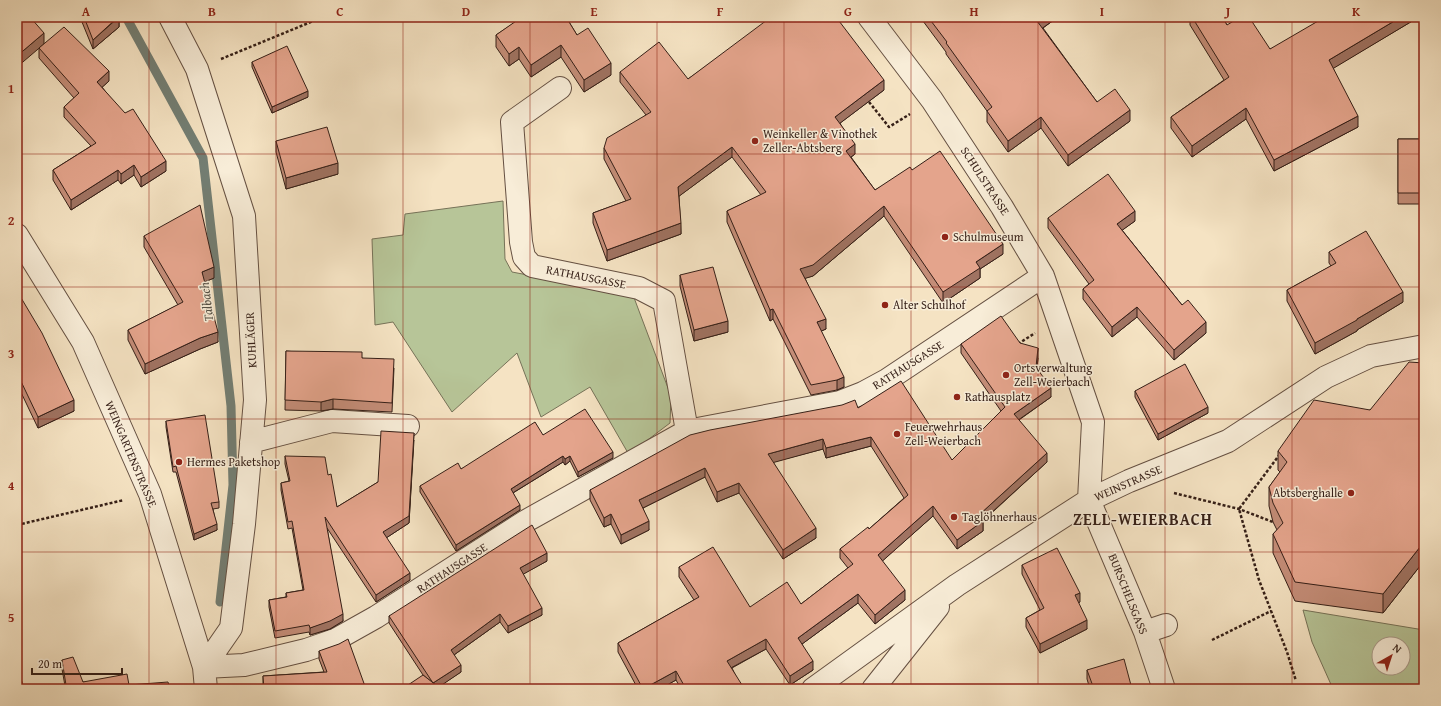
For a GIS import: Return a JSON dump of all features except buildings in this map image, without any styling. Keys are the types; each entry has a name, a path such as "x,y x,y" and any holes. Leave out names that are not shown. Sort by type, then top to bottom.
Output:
{"street":[{"name":"KUHLÄGER","path":"170,17 197,69 244,216 255,400 244,524 231,628 204,667"},
{"name":"SCHULSTRASSE","path":"869,17 932,100 1002,207 1043,276 1093,422 1089,500"},
{"name":"RATHAUSGASSE","path":"560,88 512,122 520,242 524,257 532,266 639,288 664,301 687,431"},
{"name":"WEINGARTENSTRASSE","path":"17,235 83,342 150,494 204,667 206,689"},
{"name":"RATHAUSGASSE","path":"204,667 244,665 306,650 335,640 376,617 526,521 687,431 840,402 863,392 887,380 1043,276"},
{"name":"WEINSTRASSE","path":"813,689 956,585 1089,500 1129,481 1228,441 1326,377 1371,356 1424,346"},
{"path":"251,442 332,421 408,426"},
{"name":"BURSCHELSGASS","path":"1089,500 1145,632 1164,689"},
{"path":"873,689 956,585"},
{"path":"1145,632 1166,625"}],"path":[{"path":"197,69 323,17"},
{"path":"869,102 889,127 932,100"},
{"path":"1016,346 1034,333"},
{"path":"1239,509 1283,449"},
{"path":"1173,493 1239,509 1273,522"},
{"path":"17,525 150,494"},
{"path":"1239,509 1259,580 1287,652 1296,680"},
{"path":"1212,640 1271,611"}],"green space":[{"path":"503,201 505,259 512,272 633,295 671,396 670,423 628,453 590,387 541,417 517,353 452,412 393,322 375,325 372,239 403,235 405,214"},
{"path":"1303,610 1424,630 1424,689 1333,689 1312,642"}],"waterway":[{"name":"Talbach","path":"126,17 203,158 231,406 233,485 220,602"}],"place":[{"name":"Weinkeller & Vinothek Zeller-Abtsberg","path":"755,141"},
{"name":"Schulmuseum","path":"945,237"},
{"name":"Alter Schulhof","path":"885,305"},
{"name":"Ortsverwaltung Zell-Weierbach","path":"1006,375"},
{"name":"Rathausplatz","path":"957,397"},
{"name":"Feuerwehrhaus Zell-Weierbach","path":"897,434"},
{"name":"Hermes Paketshop","path":"179,462"},
{"name":"Abtsberghalle","path":"1351,493"},
{"name":"Taglöhnerhaus","path":"954,517"}],"district":[{"name":"ZELL-WEIERBACH","path":"1143,519"}]}
